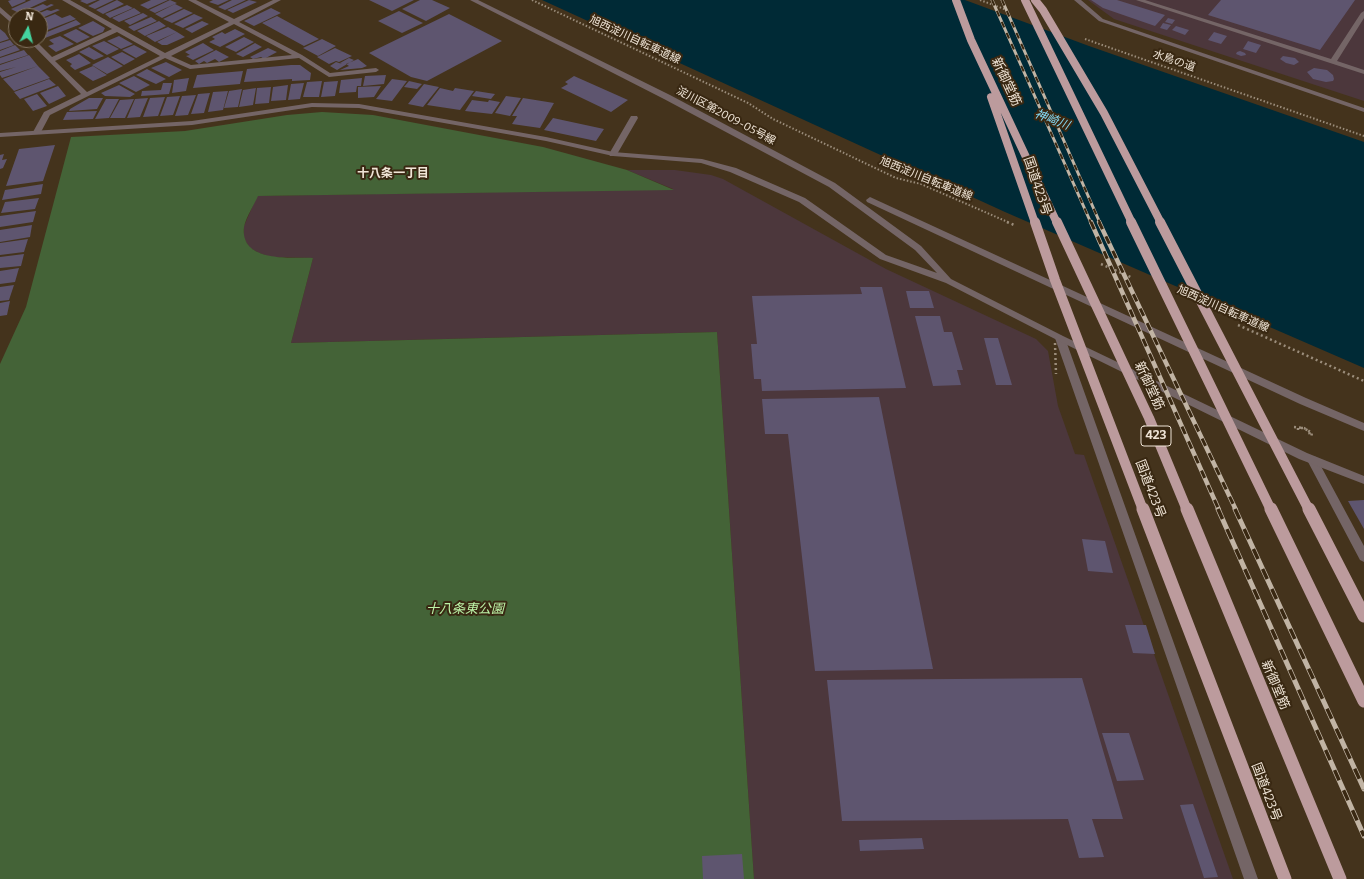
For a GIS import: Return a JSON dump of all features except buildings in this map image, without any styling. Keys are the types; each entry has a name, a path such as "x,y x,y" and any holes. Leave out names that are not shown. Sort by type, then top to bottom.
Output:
{"highway":[{"name":"新御堂筋","path":"956,0 971,40 1149,418 1340,879"},
{"path":"1025,0 1364,701"},
{"path":"1035,0 1043,10 1104,113 1364,616"},
{"name":"国道423号","path":"971,40 1054,280 1285,879"}],"street":[{"path":"65,0 164,55 190,67 300,56"},
{"path":"191,0 300,56 329,75 376,70"},
{"path":"37,132 47,114 278,0"},
{"name":"淀川区第2009-05号線","path":"473,0 667,97 832,185 918,248 949,281"},
{"path":"1077,0 1101,20 1364,110"},
{"path":"1139,0 1364,72"},
{"path":"0,9 8,17"},
{"path":"1333,62 1364,13"},
{"path":"51,60 117,29"},
{"path":"39,48 85,94"},
{"path":"0,135 192,123 312,105 359,106 546,139 613,154 702,161 733,170 802,200 883,257 949,281 1060,338 1312,460 1364,480"},
{"path":"613,154 634,118"},
{"path":"870,200 1303,401 1364,427"},
{"path":"1060,338 1251,879"},
{"path":"1312,460 1364,557"}],"path":[{"name":"旭西淀川自転車道線","path":"532,0 748,103 773,119 896,178 921,184 1016,226"},
{"path":"980,0 1009,11"},
{"name":"水鳥の道","path":"1082,37 1364,136"},
{"path":"1095,261 1139,281"},
{"name":"旭西淀川自転車道線","path":"1233,322 1364,381"}],"shaded area":[{"path":"1088,0 1364,0 1364,101 1114,19"},
{"path":"627,170 675,170 711,175 723,179 886,269 1036,339 1048,351 1058,406 1075,454 1084,455 1233,879 754,879 717,332 291,343 313,258 271,257 250,248 244,239 244,226 257,196 673,189"}],"green space":[{"name":"十八条東公園","path":"322,112 373,115 543,147 627,170 674,190 258,196 245,223 245,239 250,247 269,256 313,258 291,343 717,332 754,879 0,879 0,364 26,307 71,137 185,131 287,115"}],"water":[{"name":"神崎川","path":"542,0 965,0 1089,46 1364,142 1364,368 1005,212"}],"railway":[{"path":"992,0 1091,223"},
{"path":"1002,0 1100,223"},
{"path":"1091,222 1219,510"},
{"path":"1099,222 1236,510"},
{"path":"1218,509 1364,836"},
{"path":"1235,509 1364,789"}],"district":[{"name":"十八条一丁目","path":"393,174"}]}
